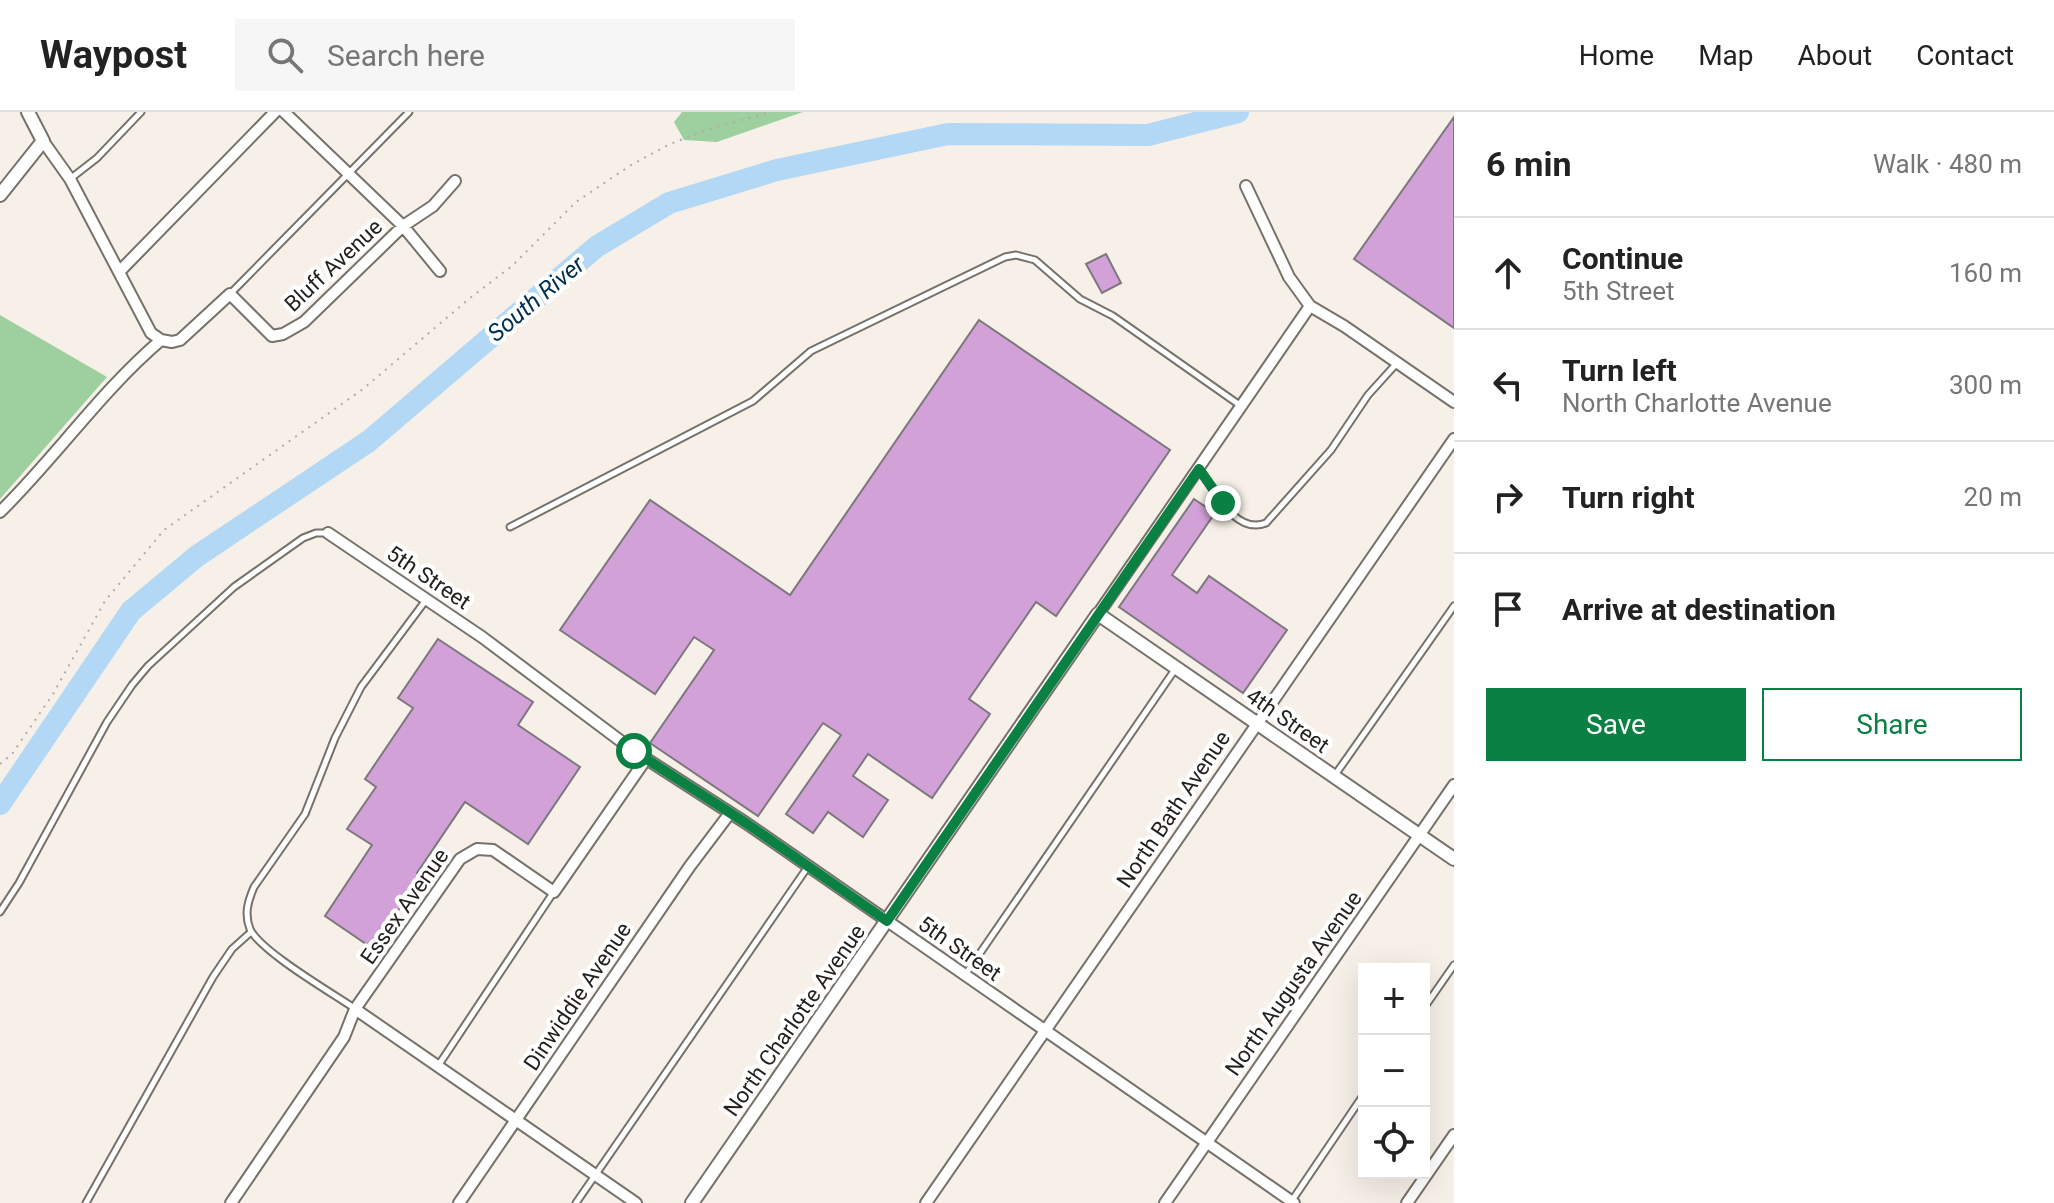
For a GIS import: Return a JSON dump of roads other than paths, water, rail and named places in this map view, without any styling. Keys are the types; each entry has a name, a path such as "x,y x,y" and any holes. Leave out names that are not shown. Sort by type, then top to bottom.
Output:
{"street":[{"path":"28,112 43,141 70,179 151,333 161,340 180,340 230,294"},
{"path":"119,272 275,112"},
{"path":"284,112 403,226 440,271"},
{"path":"0,195 43,141"},
{"name":"Bluff Avenue","path":"230,294 272,336 283,334 304,322 403,226 433,206 455,181"},
{"path":"1246,186 1289,277 1310,306 1454,402"},
{"name":"North Charlotte Avenue","path":"692,1203 1310,306"},
{"path":"0,512 49,462 115,383 161,340"},
{"name":"North Bath Avenue","path":"926,1203 1454,439"},
{"name":"5th Street","path":"328,533 482,637 646,759 730,813 1292,1202"},
{"name":"4th Street","path":"1098,614 1454,859"},
{"path":"554,892 646,759"},
{"name":"North Augusta Avenue","path":"1165,1203 1454,785"},
{"name":"Dinwiddie Avenue","path":"459,1203 690,866 730,813"},
{"name":"Essex Avenue","path":"231,1203 344,1037 355,1009 460,859 468,852 483,848 493,850 554,892"},
{"path":"355,1009 636,1203"},
{"path":"1407,1203 1454,1135"}],"lane":[{"path":"70,179 97,158 141,112"},
{"path":"230,294 409,112"},
{"path":"510,527 753,401 811,351 1005,257 1016,255 1035,260 1071,292 1113,316 1241,407"},
{"path":"1199,469 1241,523 1257,526 1266,523 1331,450 1374,386 1398,362"},
{"path":"0,912 107,722 140,675 251,575 303,538 328,533"},
{"path":"355,1009 263,946 251,932 247,914 254,887 305,814 335,738 361,687 426,600"},
{"path":"1334,776 1454,606"},
{"path":"965,975 1177,667"},
{"path":"576,1203 808,868"},
{"path":"438,1066 554,892"},
{"path":"86,1203 213,977 232,949 251,932"},
{"path":"1430,999 1454,965"},
{"path":"1292,1202 1358,1103"}],"waterway":[{"name":"South River","path":"0,804 131,611 197,556 369,441 596,247 669,203 777,170 948,134 1148,135 1238,112"}]}
